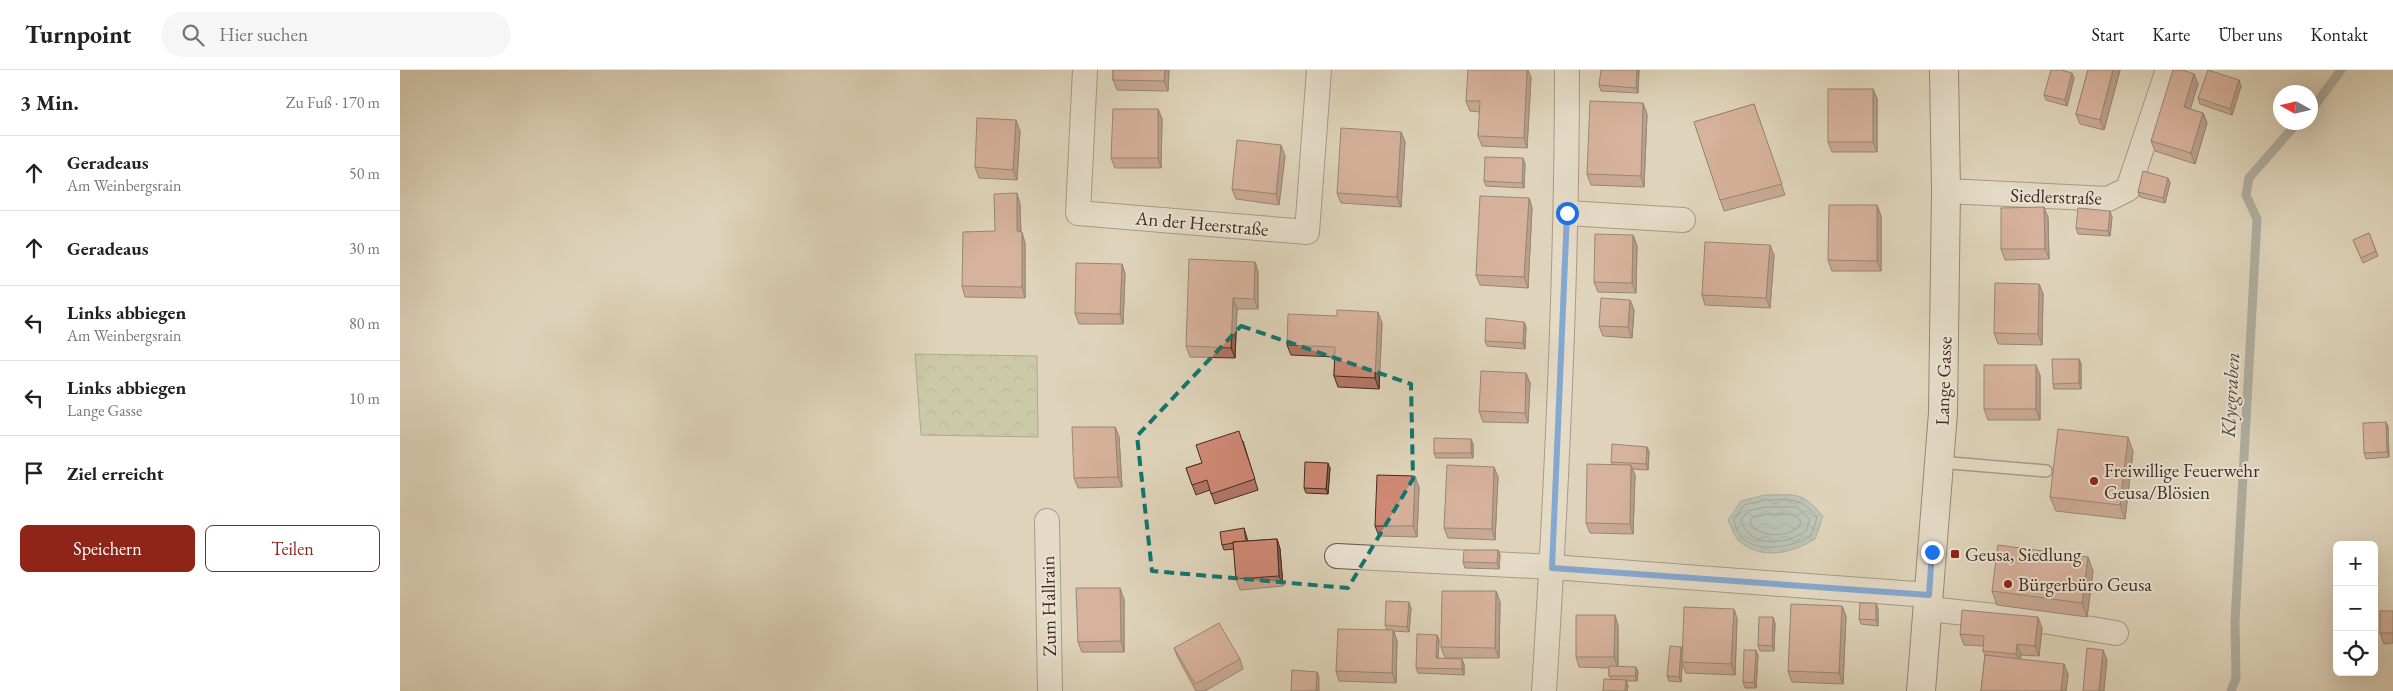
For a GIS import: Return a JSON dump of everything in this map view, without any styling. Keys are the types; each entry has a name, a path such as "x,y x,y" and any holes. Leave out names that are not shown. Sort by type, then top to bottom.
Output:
{"street":[{"name":"An der Heerstraße","path":"1085,70 1078,212 1307,232 1318,70"},
{"path":"1544,691 1558,446 1567,213 1566,70"},
{"name":"Lange Gasse","path":"1921,691 1943,413 1946,191 1944,70"},
{"name":"Siedlerstraße","path":"1946,191 2108,199 2128,189 2168,70"},
{"path":"1567,213 1683,220"},
{"name":"Zum Hallrain","path":"1047,522 1050,691"},
{"path":"1337,556 1552,568 1928,602 2116,632"}],"lane":[{"path":"1939,462 2046,471"}],"highlighted area":[{"path":"1241,326 1411,384 1413,479 1348,588 1152,571 1137,436"}],"green space":[{"path":"915,354 1037,356 1038,437 921,435"}],"water":[{"path":"1765,495 1798,496 1816,508 1823,516 1815,539 1797,548 1777,553 1757,551 1739,541 1728,520 1741,501"}],"building":[{"path":"1113,70 1165,70 1164,81 1113,80"},
{"path":"1468,70 1527,70 1524,138 1478,136 1480,101 1466,101"},
{"path":"1601,70 1637,70 1636,88 1599,85"},
{"path":"2051,70 2072,73 2065,100 2044,95"},
{"path":"2088,70 2113,70 2100,120 2076,114"},
{"path":"2173,70 2183,70 2194,74 2184,107 2203,113 2191,153 2151,141"},
{"path":"2208,70 2239,80 2230,109 2198,98"},
{"path":"1828,89 1873,89 1873,142 1828,142"},
{"path":"1590,101 1643,103 1641,176 1587,174"},
{"path":"1754,104 1782,184 1720,200 1694,122"},
{"path":"1113,109 1158,109 1158,158 1111,158"},
{"path":"977,118 1016,120 1013,170 975,167"},
{"path":"1341,128 1401,132 1397,197 1337,193"},
{"path":"1237,140 1281,145 1276,194 1232,189"},
{"path":"1485,157 1523,158 1522,183 1484,181"},
{"path":"2143,171 2168,178 2163,198 2138,192"},
{"path":"1017,193 1017,231 1022,232 1022,287 962,286 963,232 995,231 994,194"},
{"path":"1480,196 1529,198 1524,277 1476,275"},
{"path":"1829,205 1877,205 1877,261 1828,260"},
{"path":"2044,207 2045,249 2001,249 2001,208"},
{"path":"2078,208 2110,211 2108,231 2076,228"},
{"path":"2369,233 2376,251 2361,258 2353,240"},
{"path":"1595,234 1633,235 1632,283 1594,282"},
{"path":"1705,242 1770,245 1766,298 1702,295"},
{"path":"1189,259 1255,262 1254,299 1233,298 1231,348 1186,346"},
{"path":"1076,263 1122,264 1120,314 1075,313"},
{"path":"1995,283 2039,284 2038,334 1994,333"},
{"path":"1601,298 1630,300 1628,327 1599,326"},
{"path":"1337,310 1378,312 1375,378 1334,376 1335,347 1287,345 1288,314 1337,316"},
{"path":"1486,318 1524,322 1523,343 1485,341"},
{"path":"2052,359 2079,359 2079,383 2053,384"},
{"path":"1984,365 2036,365 2036,409 1984,409"},
{"path":"1481,371 1526,373 1525,413 1479,411"},
{"path":"2386,422 2387,452 2364,453 2363,423"},
{"path":"1072,427 1115,427 1118,477 1074,478"},
{"name":"Freiwillige Feuerwehr Geusa/Blösien","path":"2058,429 2128,437 2120,505 2050,497"},
{"path":"1239,431 1255,479 1211,494 1207,480 1192,485 1186,468 1202,463 1196,445"},
{"path":"1434,438 1471,439 1471,453 1434,453"},
{"path":"1612,444 1647,447 1646,464 1611,462"},
{"path":"1305,462 1328,463 1326,489 1304,488"},
{"path":"1587,464 1631,465 1630,524 1586,523"},
{"path":"1447,465 1494,467 1492,529 1444,528"},
{"path":"1377,475 1415,476 1413,526 1375,526"},
{"path":"1244,528 1246,541 1222,545 1220,532"},
{"path":"1277,539 1279,576 1236,579 1233,542"},
{"path":"1998,545 2088,557 2082,603 1992,591"},
{"path":"1464,550 1498,550 1497,563 1463,562"},
{"path":"1076,588 1120,588 1121,641 1078,642"},
{"path":"1442,591 1496,591 1495,648 1441,647"},
{"path":"1386,601 1409,602 1407,627 1385,625"},
{"path":"1860,603 1876,603 1876,620 1859,619"},
{"path":"1791,604 1842,606 1839,673 1788,671"},
{"path":"1684,607 1734,609 1731,664 1682,662"},
{"path":"1962,610 2038,617 2035,646 2017,644 2016,654 1983,651 1984,636 1960,634"},
{"path":"2380,611 2393,611 2393,633 2380,633"},
{"path":"1576,615 1615,615 1614,657 1576,657"},
{"path":"1759,617 1773,617 1772,646 1758,645"},
{"path":"1219,623 1240,659 1195,684 1174,648"},
{"path":"1338,629 1393,630 1392,673 1336,671"},
{"path":"1417,634 1437,635 1436,658 1462,659 1462,669 1416,668"},
{"path":"1670,646 1681,647 1679,677 1667,676"},
{"path":"2087,648 2103,650 2099,691 2083,691"},
{"path":"1744,650 1756,650 1754,683 1743,682"},
{"path":"1985,655 2064,664 2061,691 1981,691"},
{"path":"1609,666 1636,667 1635,676 1609,676"},
{"path":"1292,670 1317,672 1316,691 1291,691"},
{"path":"1604,679 1626,680 1625,691 1603,691"}],"waterway":[{"name":"Klyegraben","path":"2318,101 2341,70"},
{"name":"Klyegraben","path":"2231,691 2236,678 2235,622 2257,219 2246,195 2249,178 2291,130"}],"place":[{"name":"Freiwillige Feuerwehr Geusa/Blösien","path":"2094,481"},
{"name":"Geusa, Siedlung","path":"1955,554"},
{"name":"Bürgerbüro Geusa","path":"2008,584"}],"route":[{"path":"1567,213 1552,568 1929,595 1932,552"}]}
